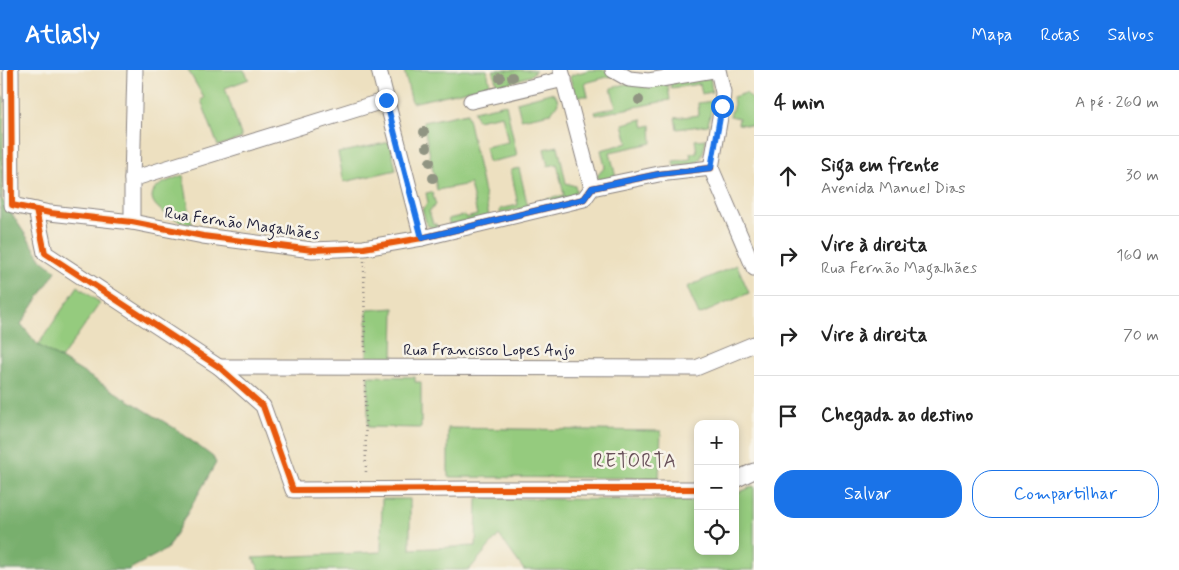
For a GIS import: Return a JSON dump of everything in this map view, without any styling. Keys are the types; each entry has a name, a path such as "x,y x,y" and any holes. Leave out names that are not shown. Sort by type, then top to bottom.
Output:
{"street":[{"name":"Rua Fernão Magalhães","path":"11,70 12,205 50,213 132,222 204,236 312,250 364,248 422,238 584,199 592,188 659,174 711,168"},
{"path":"132,222 135,70"},
{"path":"379,70 422,238"},
{"path":"613,70 629,78 649,81 713,70"},
{"path":"718,70 723,92 711,168 754,268"},
{"path":"472,101 562,75 592,188"},
{"path":"132,179 386,100"},
{"path":"36,210 45,253 220,367 263,406 293,490 694,489"},
{"name":"Rua Francisco Lopes Anjo","path":"220,367 696,368 754,344"},
{"path":"739,478 754,471"}],"path":[{"path":"364,248 366,490"}],"green space":[{"path":"188,70 244,70 249,79 225,88 242,138 218,146 201,100 204,98"},
{"path":"404,70 487,70 490,85 412,103"},
{"path":"493,70 536,70 530,76 497,86"},
{"path":"589,70 607,70 615,75 585,83 588,96 575,96 570,77"},
{"path":"710,75 712,92 702,94 700,84 671,88 670,81"},
{"path":"667,81 670,100 596,115 595,112 616,107 611,88 629,83"},
{"path":"550,93 556,96 558,103 551,113 521,119 517,102"},
{"path":"746,93 754,101 754,126 738,124 739,118 730,116 734,104 733,97"},
{"path":"0,97 4,97 2,198 0,196"},
{"path":"713,101 708,125 677,129 675,118 699,115 698,103"},
{"path":"506,104 517,156 488,162 485,147 508,142 502,115 477,120 474,111"},
{"path":"467,113 489,216 450,225 448,219 465,215 466,218 477,215 470,184 437,190 423,122"},
{"path":"642,119 644,127 651,125 652,143 610,152 616,178 600,180 597,176 605,167 601,150 628,143 623,124"},
{"path":"706,139 703,154 698,162 674,166 673,161 691,159 690,153 697,152 695,140"},
{"path":"390,142 396,170 344,182 338,153"},
{"path":"558,146 566,183 575,186 576,191 573,195 565,198 543,203 543,200 564,195 557,164 548,166 544,149"},
{"path":"519,168 528,207 500,213 500,209 518,205 511,170"},
{"path":"183,175 192,225 164,213 153,202 152,196 157,187"},
{"path":"432,192 436,205 429,211 433,224 436,224 437,228 435,229 427,225 422,209 428,203 426,193"},
{"path":"0,196 42,260 56,271 21,324 38,345 176,429 213,457 216,463 167,549 128,570 0,570"},
{"path":"737,265 749,293 699,315 687,287"},
{"path":"78,286 100,303 61,359 38,345"},
{"path":"394,308 393,358 367,358 367,310"},
{"path":"368,376 415,377 415,382 421,382 421,428 368,427"},
{"path":"448,428 661,431 659,478 448,477"},
{"path":"754,486 754,570 524,570 499,535 469,570 260,570 253,558 381,552 382,499 410,499 410,549 476,546 477,498 694,501 694,555 739,555 739,492"}],"cycle path":[{"path":"11,70 12,205 50,213 132,222 203,236 312,250 364,248 422,238 584,199 592,188 659,174 711,168"},
{"path":"36,210 45,253 219,367 263,406 293,490 694,489"}],"district":[{"name":"RETORTA","path":"635,461"}],"route":[{"path":"386,100 422,238 584,199 592,188 659,174 711,168 722,106"}]}
